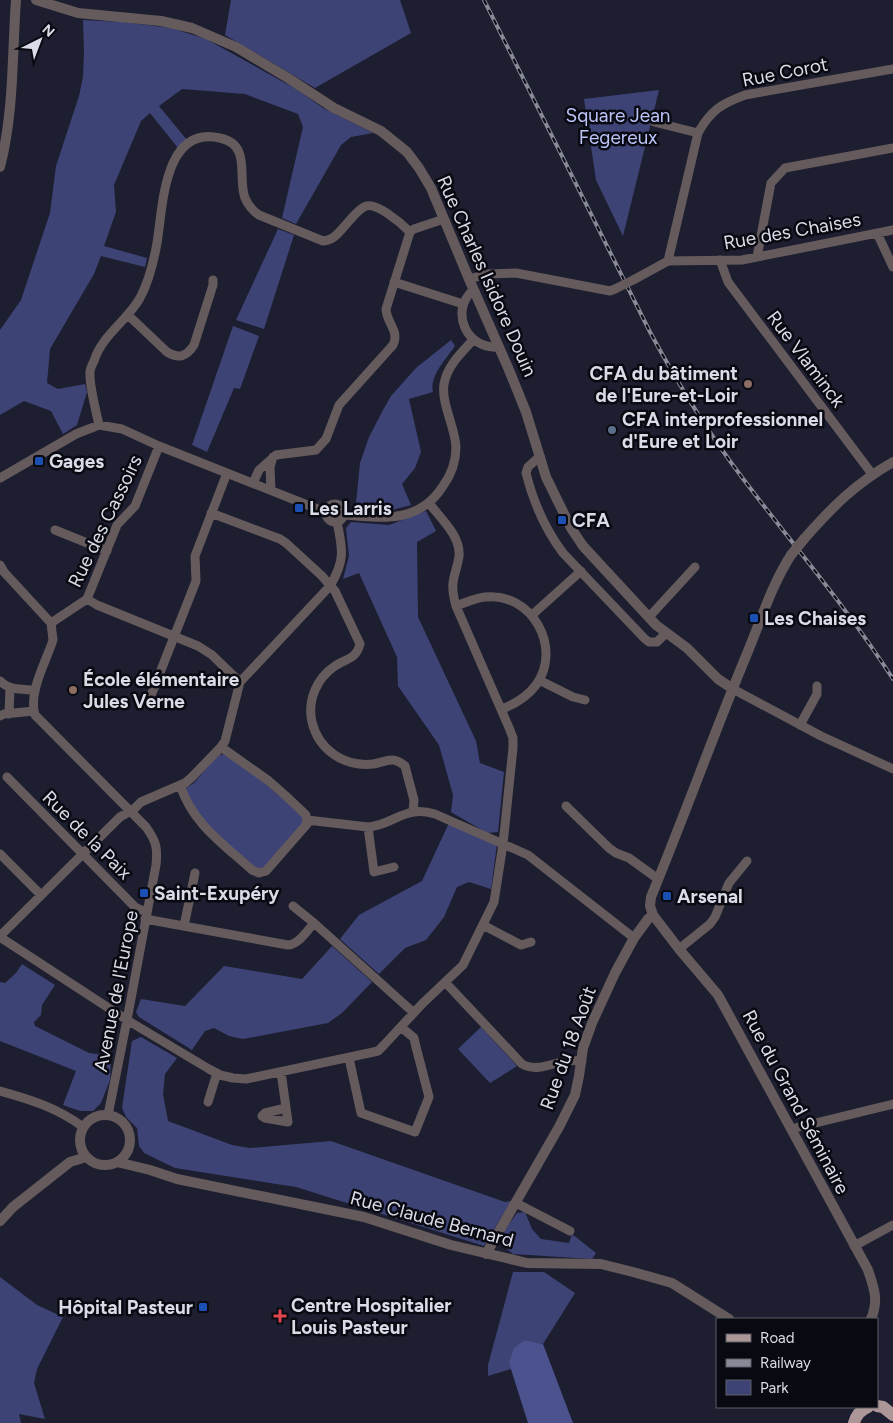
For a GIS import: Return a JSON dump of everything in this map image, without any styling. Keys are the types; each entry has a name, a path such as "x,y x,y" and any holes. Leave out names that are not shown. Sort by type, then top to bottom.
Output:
{"street":[{"path":"0,168 8,133 16,0"},
{"name":"Rue Charles Isidore Douin","path":"36,0 78,13 161,21 192,28 236,47 334,108 381,131 407,152 420,168 431,188 526,412 546,477 575,535 648,617 687,648 718,678 733,689"},
{"name":"Rue Corot","path":"668,261 698,134 713,112 726,102 745,95 893,69"},
{"path":"654,122 698,134"},
{"path":"99,425 90,372 96,354 104,340 128,315 145,286 156,246 166,183 171,166 186,144 197,138 209,137 232,142 243,162 243,190 245,199 252,210 259,215 323,241 329,241 336,236 363,208 370,205 382,211 410,232"},
{"path":"757,257 771,183 785,168 893,148"},
{"path":"253,483 259,470 276,454 316,450 321,446 326,439 339,405 393,345 396,339 395,331 386,315 386,311 410,232 444,219"},
{"name":"Rue des Chaises","path":"468,279 488,274 516,273 610,291 668,261 742,260 893,230"},
{"path":"877,233 893,267"},
{"name":"Rue Vlaminck","path":"720,260 728,282 872,474"},
{"path":"128,315 167,352 174,356 182,356 194,346 213,280"},
{"path":"394,282 463,304"},
{"path":"473,290 463,304 462,321 467,332 473,340 492,348 499,347"},
{"path":"344,515 378,518 400,517 415,512 429,503 439,493 454,465 456,448 453,428 445,400 444,386 447,373 473,340"},
{"path":"0,478 76,434 99,425 122,429 159,446 272,490 325,512 328,520 336,522 341,520 344,515"},
{"name":"Rue des Cassoirs","path":"51,623 88,599 118,525 135,506 159,446"},
{"path":"540,456 528,467 526,473 542,519 563,553 645,639 649,642 657,642 666,633"},
{"path":"272,490 270,467 273,457"},
{"path":"653,915 650,906 651,897 733,689 785,564 790,555 840,500 872,474 893,462"},
{"path":"150,698 196,580 195,556 227,473"},
{"path":"336,522 342,544 342,556 338,573 330,586 240,682 221,747 191,778 180,785 141,802 120,817 0,937 128,1020 217,1074 233,1078 246,1079 378,1051 427,998 464,965 496,896 513,738 456,606 452,584 459,555 458,546 454,536 429,503"},
{"path":"325,512 328,507 336,504 341,507 344,515"},
{"path":"211,513 280,539 335,590 360,644 358,651 353,657 337,664 324,674 315,688 311,703 313,728 321,743 331,753 344,761 358,764 374,764 390,759 401,762 405,766 414,800 413,812"},
{"path":"55,530 107,551"},
{"path":"1,567 51,623 53,640 35,690 34,711 4,715 10,688"},
{"path":"648,617 695,567"},
{"path":"532,615 581,571"},
{"path":"456,606 485,597 506,599 525,608 541,628 546,645 545,667 539,680 521,700 502,709"},
{"path":"88,599 97,605 208,652 240,682"},
{"path":"539,680 573,697 585,700"},
{"path":"0,681 10,688 35,690"},
{"path":"733,689 800,725 893,769"},
{"path":"800,725 818,690"},
{"name":"Avenue de l'Europe","path":"34,711 38,718 130,811 151,834 155,842 156,865 128,1020 108,1115"},
{"path":"180,785 190,809 203,826 252,870 259,873 266,871 300,834 307,824 306,815 262,776 221,747"},
{"name":"Rue de la Paix","path":"7,777 135,907 146,915 184,926 288,946 298,941 314,923"},
{"path":"566,806 609,848 629,858 658,879"},
{"path":"307,820 376,827 413,812 423,811 434,814 503,844 538,862 634,938"},
{"path":"368,827 374,872 394,866"},
{"path":"0,854 41,895"},
{"path":"679,950 710,924 730,883 747,861"},
{"path":"184,926 195,874"},
{"path":"293,906 414,1013"},
{"name":"Rue du 18 Août","path":"486,1254 559,1126 575,1094 583,1048 592,1024 615,972 634,938 653,915"},
{"name":"Rue du Grand Séminaire","path":"653,915 679,950 718,995 868,1270 876,1292 875,1309 871,1318"},
{"path":"483,925 521,945 531,942"},
{"path":"445,982 526,1066 532,1068 566,1061 582,1061"},
{"path":"349,1058 361,1113 415,1132 429,1097 414,1038 401,1027"},
{"path":"281,1072 286,1108"},
{"path":"208,1102 217,1074"},
{"path":"0,1090 69,1116 83,1127"},
{"path":"791,1128 893,1104"},
{"path":"108,1115 114,1116 122,1122 129,1133 130,1142 125,1156 109,1165 100,1165 92,1162 81,1150 79,1143 80,1134 89,1120 96,1116 108,1115"},
{"path":"0,1221 13,1207 70,1162 86,1157"},
{"name":"Rue Claude Bernard","path":"117,1162 177,1179 364,1217 451,1245 527,1263 601,1264 672,1283 727,1318"},
{"path":"516,1203 570,1231"},
{"path":"854,1246 893,1225"},
{"path":"496,1238 507,1258"}],"green space":[{"path":"231,0 400,0 411,33 315,88 225,35"},
{"path":"83,20 123,22 171,28 206,39 296,89 323,108 373,133 351,137 341,145 296,224 282,218 303,127 298,114 245,94 182,89 159,106 187,140 178,148 150,113 141,121 114,185 116,212 104,246 147,258 145,267 101,256 94,274 50,349 47,383 58,389 85,384 87,392 77,425 63,434 51,411 24,401 0,415 0,330 21,300 50,213 56,166 79,96 83,77"},
{"name":"Square Jean Fegereux","path":"659,90 623,236 596,180 584,99"},
{"path":"278,229 294,235 264,329 236,320"},
{"path":"233,326 259,336 240,389 234,388 207,452 192,445"},
{"path":"451,340 455,346 436,374 432,386 433,392 409,399 421,452 415,468 402,484 411,505 392,510 371,508 356,503 360,463 369,437 391,396 416,368"},
{"path":"426,511 436,531 417,542 418,617 476,741 480,763 504,772 498,832 487,833 451,812 453,795 439,745 398,686 397,657 359,573 343,579 349,556 346,528 351,522 389,525"},
{"path":"225,754 264,782 303,817 303,824 268,866 258,869 251,864 207,826 190,803 186,788 194,783 218,755"},
{"path":"449,823 497,844 491,889 469,882 457,887 444,917 426,940 405,948 379,974 340,939 359,915 422,881"},
{"path":"332,946 372,982 342,1013 328,1023 243,1039 229,1036 214,1028 205,1031 192,1050 139,1017 136,1012 141,999 185,1006 224,966 302,979"},
{"path":"22,964 55,985 42,1005 41,1015 34,1022 35,1026 89,1053 111,1056 110,1080 101,1103 93,1111 80,1111 63,1105 76,1071 0,1041 0,982 5,983 16,973"},
{"path":"481,1027 517,1066 490,1083 458,1049"},
{"path":"141,1037 177,1058 165,1074 163,1094 168,1121 232,1145 250,1148 331,1141 505,1202 511,1201 484,1246 296,1187 175,1168 144,1153 139,1146 137,1128 126,1117 122,1108 132,1041"},
{"path":"525,1212 532,1229 541,1239 569,1243 572,1234 596,1253 592,1259 513,1254 504,1244 503,1234 517,1213"},
{"path":"513,1272 544,1272 575,1293 543,1344 525,1340 509,1363 511,1369 488,1376 488,1365"},
{"path":"0,1277 37,1305 63,1317 37,1369 34,1383 45,1419 19,1414 21,1423 0,1423"}],"shaded area":[{"path":"525,1340 543,1344 573,1423 528,1423 509,1363 514,1348"}],"railway":[{"path":"484,0 650,332 683,390 731,463 839,603 893,679"}],"place":[{"name":"CFA du bâtiment de l'Eure-et-Loir","path":"748,384"},
{"name":"CFA interprofessionnel d'Eure et Loir","path":"612,430"},
{"name":"Gages","path":"39,461"},
{"name":"Les Larris","path":"299,508"},
{"name":"CFA","path":"562,520"},
{"name":"Les Chaises","path":"754,618"},
{"name":"École élémentaire Jules Verne","path":"73,690"},
{"name":"Saint-Exupéry","path":"144,893"},
{"name":"Arsenal","path":"667,896"},
{"name":"Hôpital Pasteur","path":"203,1307"},
{"name":"Centre Hospitalier Louis Pasteur","path":"280,1316"}]}
